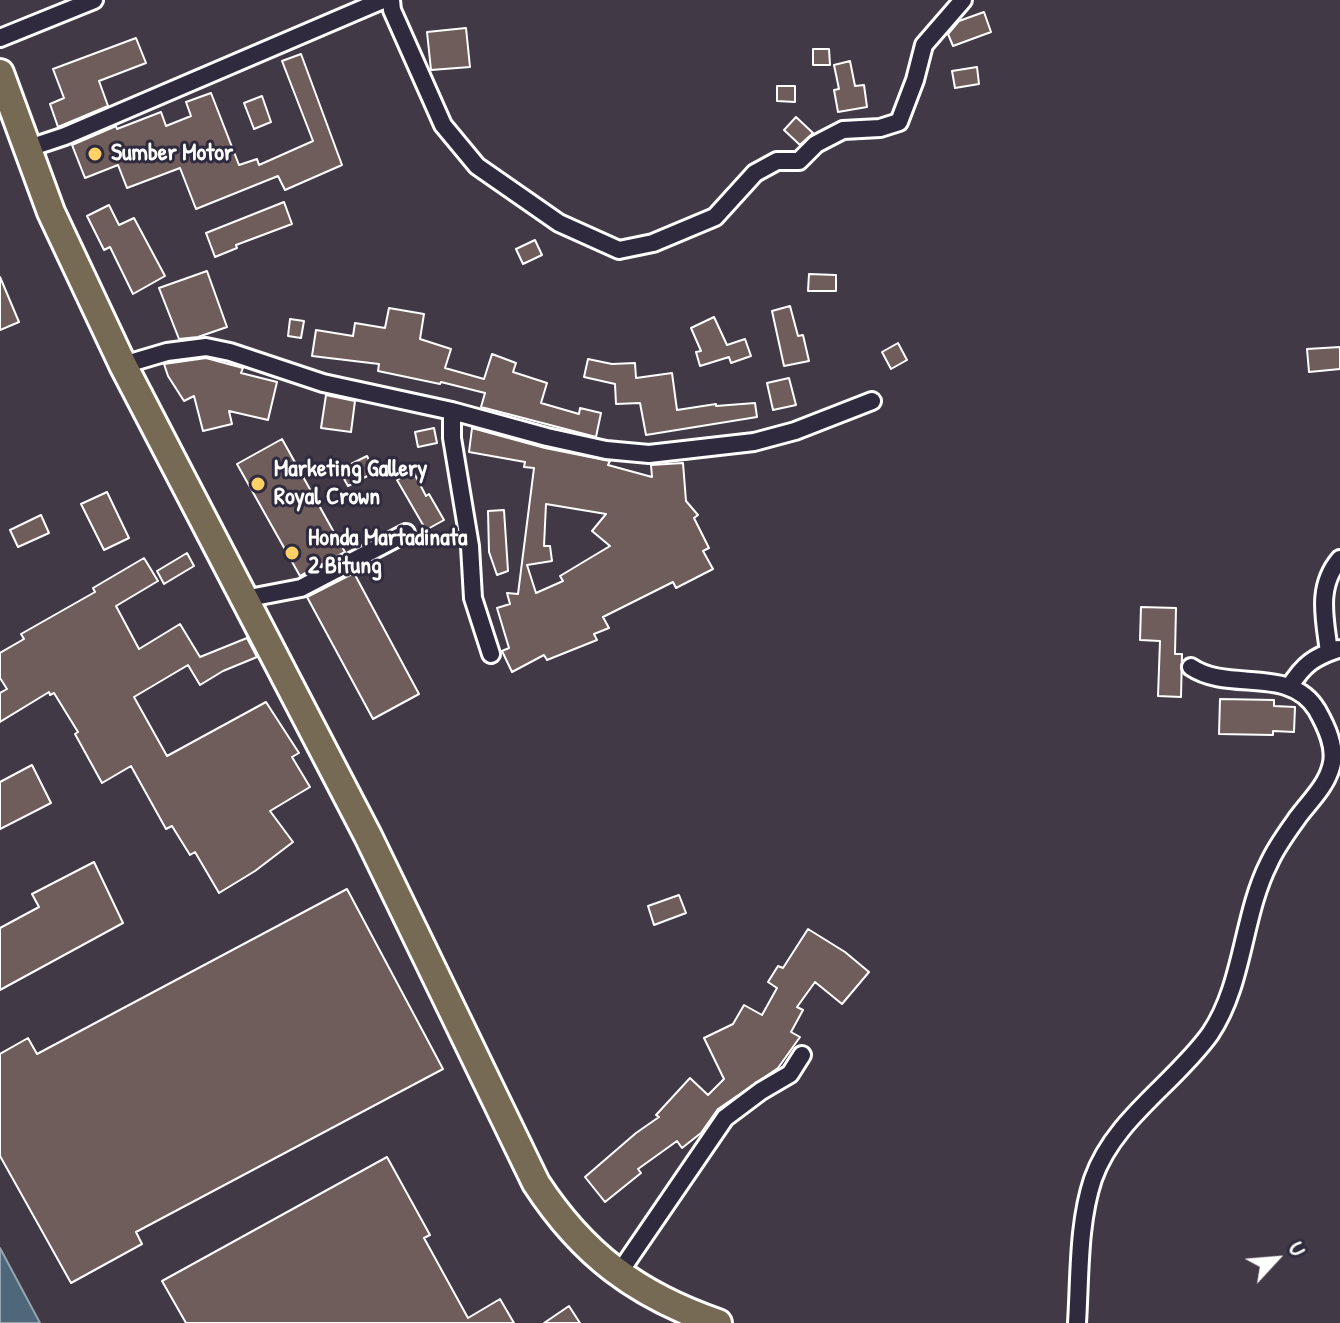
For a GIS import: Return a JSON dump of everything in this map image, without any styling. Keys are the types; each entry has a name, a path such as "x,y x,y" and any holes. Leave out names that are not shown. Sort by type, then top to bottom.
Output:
{"highway":[{"path":"0,73 51,212 123,365 401,903 526,1165 573,1235 619,1273 668,1303 718,1323"}],"street":[{"path":"0,38 94,0"},
{"path":"26,149 65,136 383,0"},
{"path":"391,0 392,10 443,125 477,166 559,223 619,250 653,243 715,217 755,173 777,161 799,161 816,144 843,130 880,128 899,122 924,45 963,0"},
{"path":"123,365 167,352 206,347 323,383 452,411 606,450 649,454 754,442 795,431 872,401"},
{"path":"452,411 452,438 467,520 473,598 491,654"},
{"path":"244,599 301,588 406,533"},
{"path":"1290,686 1302,668 1335,651 1323,597 1325,584 1340,559"},
{"path":"1077,1323 1084,1224 1093,1178 1117,1135 1211,1032 1226,999 1254,900 1269,861 1296,819 1324,784 1331,768 1333,753 1330,738 1316,708 1303,695 1290,686 1223,680 1203,675 1191,667"},
{"path":"619,1273 725,1118 790,1074 802,1055"}],"water":[{"path":"0,1248 40,1323 0,1323"}],"building":[{"path":"984,12 991,32 953,46 948,34 959,21"},
{"path":"466,28 470,67 431,70 427,32"},
{"path":"136,38 146,63 99,81 108,106 58,127 50,104 64,98 53,69"},
{"path":"813,49 829,49 830,65 813,65"},
{"path":"301,54 342,165 285,190 278,176 196,209 180,168 127,188 118,165 85,178 72,145 116,126 117,129 161,112 166,126 191,116 186,102 211,93 239,165 257,159 259,165 313,141 282,61"},
{"path":"850,61 855,86 864,85 867,107 838,112 834,90 839,89 834,65"},
{"path":"977,67 979,84 955,88 952,71"},
{"path":"777,86 795,86 795,102 777,101"},
{"path":"262,96 271,122 254,129 244,103"},
{"path":"796,117 813,133 800,145 784,130"},
{"path":"284,202 292,224 236,245 237,248 215,257 206,233"},
{"path":"109,205 119,225 134,218 165,276 133,294 110,247 104,250 87,216"},
{"path":"535,240 542,255 523,264 516,249"},
{"path":"207,271 227,327 198,337 179,339 159,288"},
{"path":"809,274 836,275 836,291 808,291"},
{"path":"0,277 19,322 0,330"},
{"path":"790,306 798,336 803,335 809,361 784,366 772,311"},
{"path":"389,308 424,314 420,339 451,349 445,368 484,379 492,354 516,363 513,372 547,383 541,403 579,414 580,408 601,413 596,437 481,407 485,393 378,371 379,364 312,356 316,330 353,336 355,323 385,328"},
{"path":"714,317 727,345 745,339 751,356 731,363 729,357 700,366 696,352 701,351 691,328"},
{"path":"290,319 304,321 301,338 288,336"},
{"path":"898,343 907,360 891,369 882,352"},
{"path":"1340,347 1340,369 1309,372 1307,349"},
{"path":"206,358 243,368 241,373 277,382 268,420 229,411 232,424 203,431 194,396 184,401 164,364"},
{"path":"588,359 612,364 635,363 636,378 672,373 677,410 716,404 755,403 757,417 646,435 640,403 616,404 615,384 584,377"},
{"path":"789,378 796,405 773,410 767,383"},
{"path":"326,395 355,401 351,432 321,428"},
{"path":"434,428 437,443 418,447 415,432"},
{"path":"472,428 545,448 610,461 608,465 652,477 651,465 683,463 686,501 698,515 694,518 709,548 703,551 713,569 676,588 673,582 603,617 609,628 594,634 597,640 547,660 544,655 512,672 502,651 509,648 497,608 510,604 507,593 518,594 534,468 524,467 525,462 469,452","holes":["546,504 606,514 592,531 610,546 560,576 563,581 536,593 527,565 552,561 550,546 544,546"]},
{"path":"282,439 345,552 300,576 237,464"},
{"path":"367,456 375,472 348,486 339,470"},
{"path":"413,471 444,520 426,530 397,480"},
{"path":"107,492 129,538 104,550 81,504"},
{"path":"504,510 508,571 497,575 489,552 488,511"},
{"path":"41,515 49,533 18,547 10,530"},
{"path":"187,553 194,566 164,584 157,571"},
{"path":"144,558 158,581 116,606 139,649 180,624 200,657 247,638 257,657 223,671 200,685 188,665 134,697 167,756 266,702 299,753 292,757 310,787 270,811 293,842 219,893 195,852 190,855 172,826 166,829 131,766 102,783 75,734 78,732 54,693 50,695 49,692 0,722 0,693 7,689 0,678 0,653 24,639 21,634 95,592 93,588"},
{"path":"354,573 419,694 373,719 307,597"},
{"path":"1141,607 1176,608 1175,654 1182,654 1181,697 1158,696 1160,641 1140,640"},
{"path":"1220,699 1274,700 1274,706 1295,707 1294,732 1273,731 1273,735 1219,734"},
{"path":"32,765 51,803 0,829 0,782"},
{"path":"94,862 123,923 0,990 0,928 39,907 32,894"},
{"path":"347,889 443,1069 136,1232 142,1244 71,1283 0,1156 0,1054 28,1038 37,1054"},
{"path":"679,895 686,913 654,925 648,906"},
{"path":"808,929 845,952 869,972 842,1004 815,982 797,1007 803,1010 791,1032 800,1037 778,1068 718,1109 701,1133 682,1148 677,1141 638,1169 641,1173 605,1202 585,1177 659,1117 656,1115 690,1078 708,1095 724,1079 704,1038 733,1024 744,1005 762,1015 777,988 768,982 778,966 783,968"},
{"path":"387,1157 430,1235 424,1238 468,1318 500,1299 514,1323 186,1323 162,1281"},
{"path":"569,1306 580,1323 544,1323"}],"place":[{"name":"Sumber Motor","path":"95,154"},
{"name":"Marketing Gallery Royal Crown","path":"258,484"},
{"name":"Honda Martadinata 2 Bitung","path":"292,553"}]}
